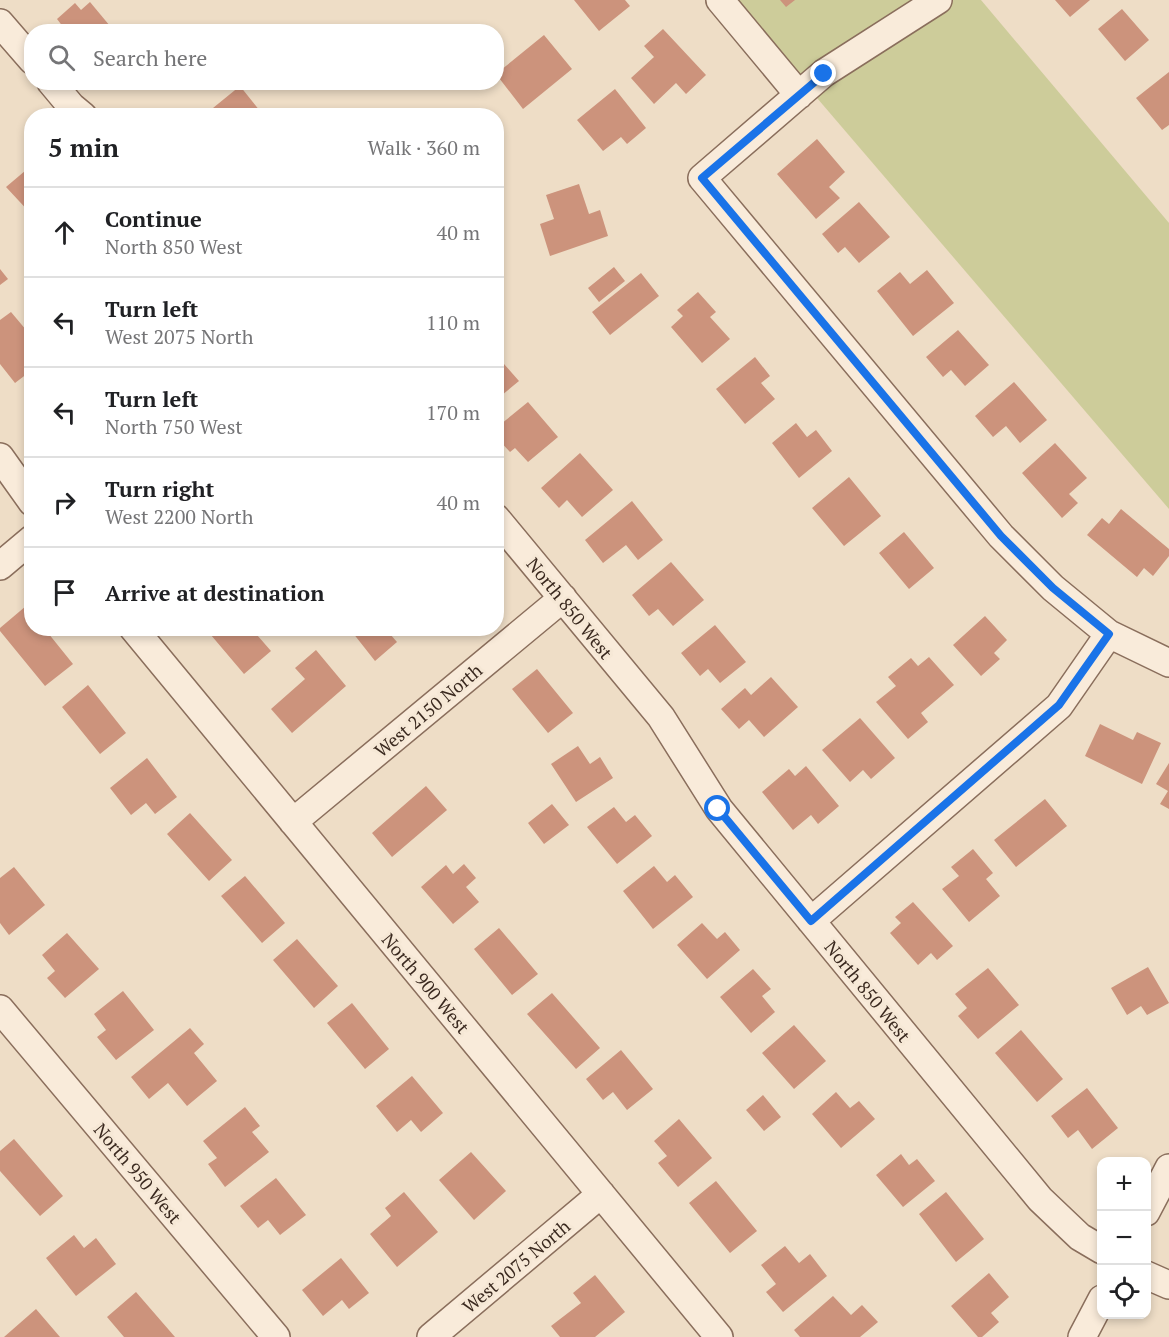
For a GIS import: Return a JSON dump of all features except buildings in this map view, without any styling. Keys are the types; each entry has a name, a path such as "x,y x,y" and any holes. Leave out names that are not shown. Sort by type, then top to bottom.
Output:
{"street":[{"path":"720,0 799,95"},
{"path":"938,0 824,74 702,178 1001,536 1053,588 1109,634 1169,663"},
{"path":"0,23 24,51"},
{"path":"58,90 73,108"},
{"path":"0,457 24,491"},
{"name":"North 850 West","path":"504,528 661,717 718,809 1040,1200 1080,1236 1097,1247"},
{"path":"0,566 24,546"},
{"name":"West 2150 North","path":"293,822 563,598"},
{"path":"811,921 1059,705 1109,634"},
{"name":"North 900 West","path":"140,636 719,1337"},
{"name":"North 950 West","path":"0,1009 276,1337"},
{"path":"1147,1211 1169,1168"},
{"name":"West 2075 North","path":"431,1337 601,1194"},
{"path":"1151,1277 1169,1285"},
{"path":"1082,1337 1097,1307"}],"shaded area":[{"path":"733,0 981,0 1169,223 1169,509"}],"route":[{"path":"718,809 811,921 1059,705 1109,634 1053,588 1001,536 702,178 824,74"}]}
